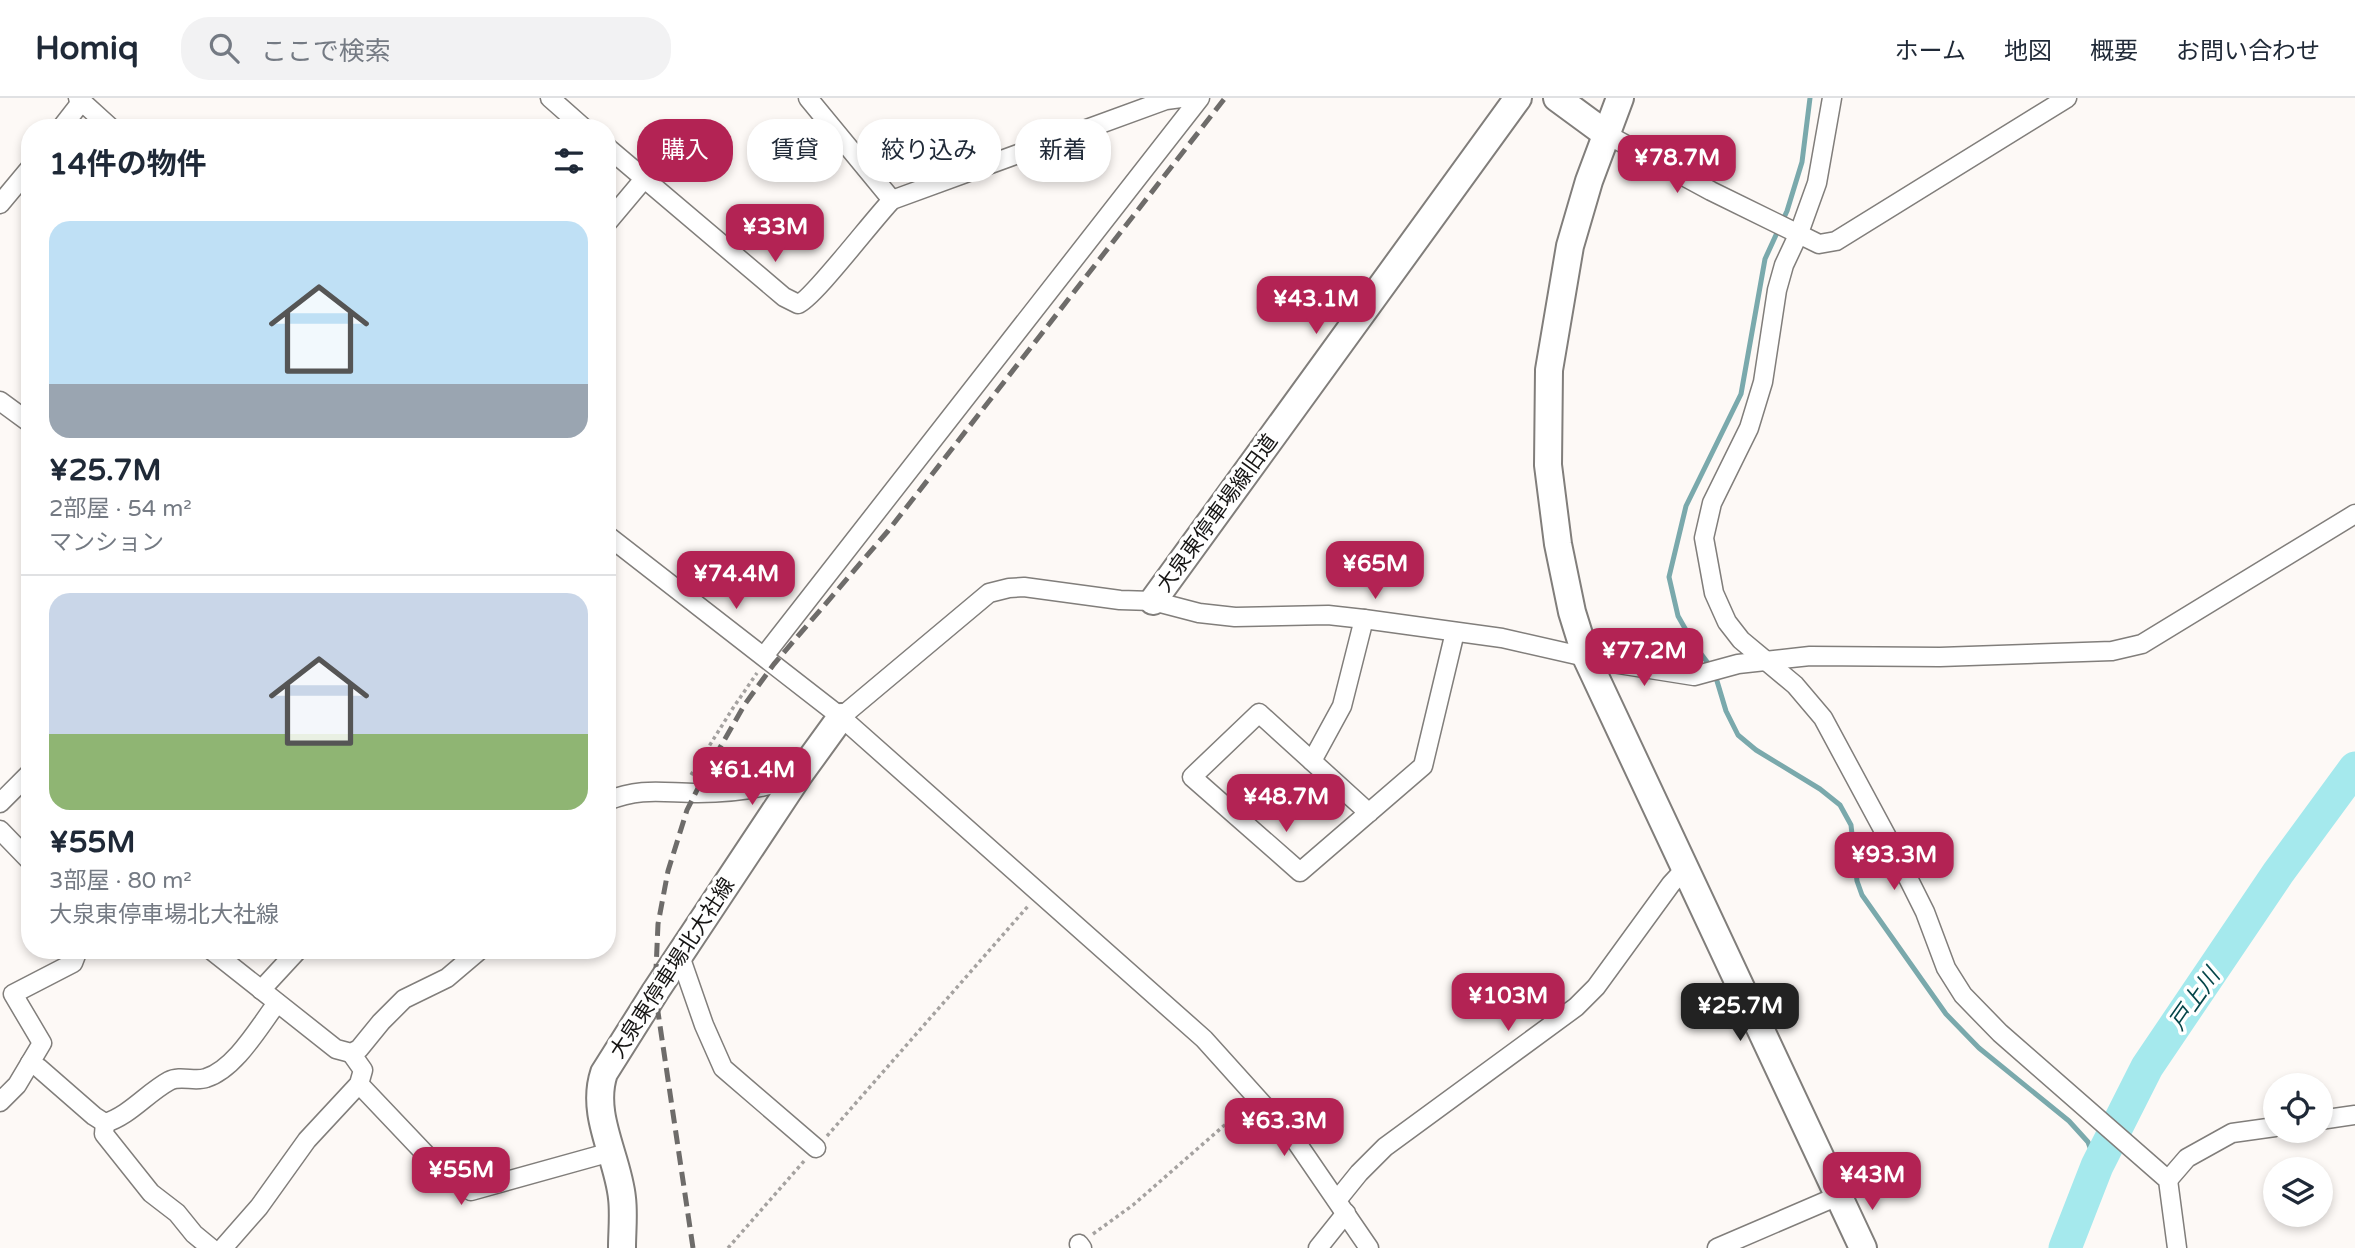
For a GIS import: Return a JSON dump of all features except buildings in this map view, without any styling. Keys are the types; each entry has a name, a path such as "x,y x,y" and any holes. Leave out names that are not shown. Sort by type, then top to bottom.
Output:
{"street":[{"path":"550,98 574,119"},
{"path":"808,98 892,200"},
{"path":"648,182 784,297 798,304 815,291 874,218 892,200 1166,100 1181,98"},
{"path":"1189,98 1200,98"},
{"path":"766,657 1200,98"},
{"name":"大泉東停車場線旧道","path":"841,717 983,597 996,590 1024,587 1120,600 1153,601 1518,98"},
{"path":"1557,98 1606,134 1711,191 1819,244 1836,241 2067,98"},
{"path":"1620,98 1589,181 1570,246 1549,370 1548,465 1558,544 1572,612 1586,657 1863,1248"},
{"path":"1832,98 1817,183 1796,232 1777,290 1763,382 1749,428 1712,503 1704,538 1714,593 1727,622 1741,640 1795,685 1823,718 1893,848 1925,912 1946,968 1963,995 2000,1032 2168,1180 2177,1248"},
{"path":"67,119 80,99 101,119"},
{"path":"616,155 637,173"},
{"path":"0,204 21,180"},
{"path":"616,212 641,182"},
{"path":"0,401 21,416"},
{"path":"1153,601 1199,613 1235,617 1328,615 1502,638 1612,663 1693,676 1738,664 1811,656 1940,657 2112,651 2142,644 2355,514"},
{"path":"616,542 841,717 1204,1039 1295,1140 1369,1248"},
{"path":"1312,761 1342,706 1364,619"},
{"path":"1369,813 1259,713 1192,777 1300,872 1369,813 1423,766 1455,632"},
{"name":"大泉東停車場北大社線","path":"622,1248 622,1197 601,1114 600,1084 604,1073 799,775 841,717"},
{"path":"616,798 633,792 721,793 785,781 799,775"},
{"path":"0,803 21,782"},
{"path":"0,830 21,852"},
{"path":"1318,1248 1359,1173 1385,1147 1576,1007 1596,987 1684,870"},
{"path":"680,956 704,1025 723,1068 816,1148"},
{"path":"0,1102 17,1085 42,1043 13,994 73,963 75,959"},
{"path":"222,959 336,1049 351,1053 363,1070 359,1084 307,1140 259,1207 223,1248"},
{"path":"261,990 290,959"},
{"path":"351,1053 359,1049 404,999 447,978 469,959"},
{"path":"105,1124 114,1121 153,1090 173,1079 205,1079 229,1066 277,1003"},
{"path":"30,1063 105,1124"},
{"path":"359,1084 433,1163 471,1191 611,1152"},
{"path":"2333,1118 2355,1115"},
{"path":"105,1124 104,1134 138,1178 211,1248"},
{"path":"2168,1180 2187,1157 2232,1133 2263,1129"},
{"path":"1717,1248 1838,1196"}],"path":[{"path":"682,793 708,746 766,657"},
{"path":"728,1248 1040,893"},
{"path":"1081,1246 1133,1205 1258,1096"}],"waterway":[{"path":"1810,98 1802,162 1787,211 1765,259 1741,394 1686,506 1669,577 1678,616 1695,646 1714,671 1726,711 1738,735 1756,750 1820,789 1840,805 1851,825 1857,881 1862,895 1946,1014 1979,1048 2069,1121 2088,1142 2097,1166"},
{"name":"戸上川","path":"2065,1248 2097,1166 2147,1067 2278,873 2355,768"}],"railway":[{"path":"693,1248 655,992 658,924 668,871 687,810 745,704 774,664 888,531 1225,98"}]}
